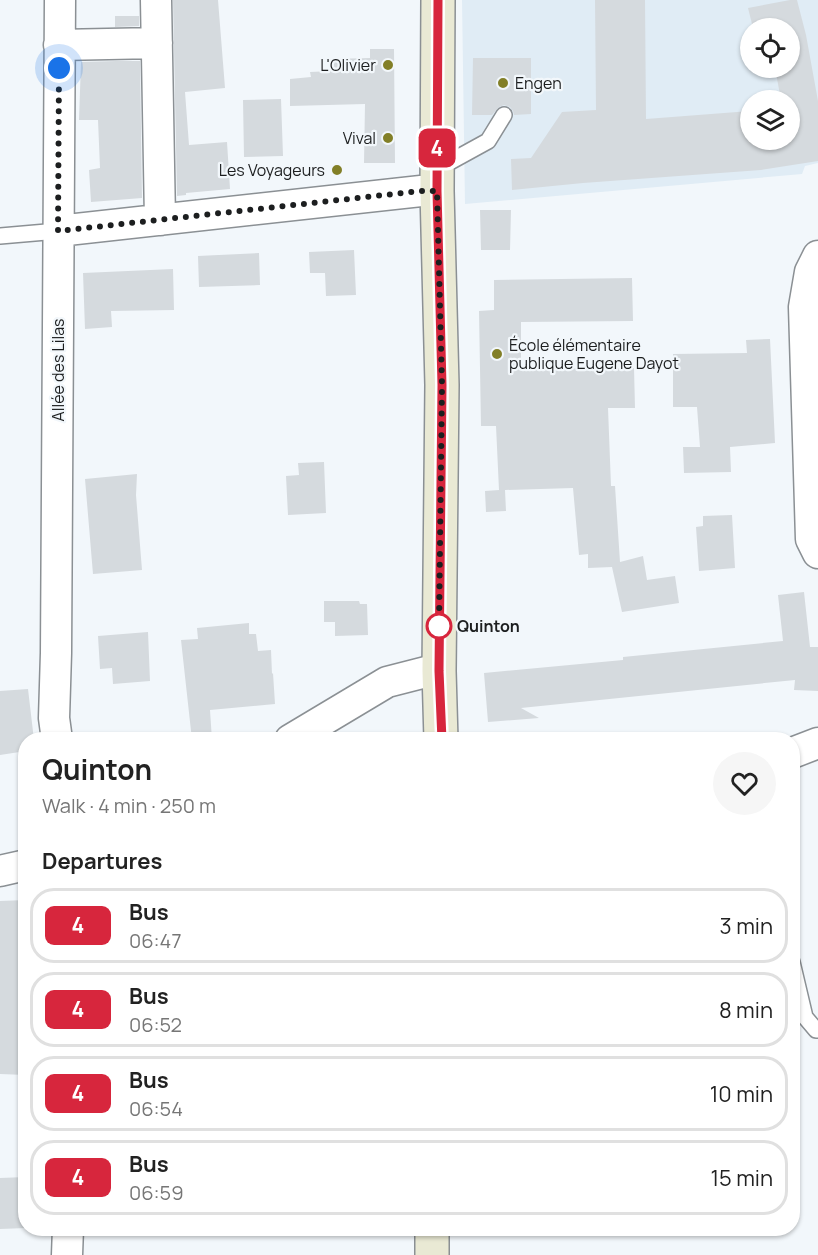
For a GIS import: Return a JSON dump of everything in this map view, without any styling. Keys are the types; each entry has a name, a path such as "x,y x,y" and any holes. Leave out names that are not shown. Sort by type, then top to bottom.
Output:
{"main road":[{"path":"438,0 437,180 442,385 439,671 441,732"},
{"path":"432,1236 432,1255"}],"street":[{"name":"Allée des Lilas","path":"56,732 54,718 60,0"},
{"path":"156,0 160,220"},
{"path":"59,45 157,43"},
{"path":"58,231 409,192 437,180"},
{"path":"818,256 810,272 804,308 811,539 818,553"},
{"path":"303,732 387,682 439,671"},
{"path":"800,750 818,742"},
{"path":"0,871 18,867"},
{"path":"68,1236 68,1255"}],"lane":[{"path":"437,180 488,141 504,115"},
{"path":"0,236 58,231"},
{"path":"800,996 805,1017 818,1030"}],"shaded area":[{"path":"462,0 818,0 818,163 805,166 802,174 465,204"}],"building":[{"path":"173,0 218,0 225,88 185,92 189,145 227,142 230,189 177,196"},
{"path":"595,0 645,0 646,119 740,112 740,150 800,150 800,90 779,90 777,78 800,78 800,18 750,18 748,8 797,0 818,101 818,161 761,170 512,190 511,159 531,158 562,112 596,110"},
{"path":"115,16 139,16 139,26 115,27"},
{"path":"370,49 394,49 395,163 364,163 365,104 290,106 290,79 311,77 310,72 332,71 332,59 370,58"},
{"path":"473,58 531,58 531,114 514,115 510,107 504,105 492,115 472,115"},
{"path":"140,61 142,198 91,202 89,170 100,168 98,120 79,120 81,62"},
{"path":"281,99 283,156 244,157 243,100"},
{"path":"480,210 511,210 510,250 481,250"},
{"path":"354,250 356,295 326,296 325,273 310,273 309,252"},
{"path":"259,253 260,285 199,287 198,256"},
{"path":"173,269 174,310 111,311 112,327 85,329 83,273"},
{"path":"632,278 633,321 521,322 521,369 634,368 635,408 608,408 611,486 615,486 620,562 643,556 647,580 675,576 679,603 622,612 612,567 588,568 588,554 579,555 573,488 505,490 506,511 486,512 485,491 499,490 496,426 481,426 479,311 494,310 494,280"},
{"path":"770,339 775,443 730,447 731,472 684,473 683,447 700,447 697,407 673,407 673,354 747,353 746,340"},
{"path":"324,462 326,513 288,515 286,476 299,475 298,463"},
{"path":"137,474 136,495 142,570 93,574 85,479"},
{"path":"732,515 735,568 699,571 696,527 703,526 703,516"},
{"path":"804,592 810,647 818,647 818,691 794,690 795,680 521,708 539,718 488,722 484,673 623,660 623,657 783,641 778,595"},
{"path":"324,601 359,601 360,604 367,604 368,635 335,636 335,622 324,622"},
{"path":"249,623 249,634 256,634 258,651 271,650 275,704 210,710 211,732 191,732 181,640 198,639 197,628"},
{"path":"148,632 150,681 113,684 112,668 100,669 98,636"},
{"path":"28,689 33,732 18,732 18,752 0,755 0,691"},
{"path":"18,900 18,1075 0,1074 0,901"},
{"path":"18,1177 18,1228 0,1229 0,1178"}],"bus line":[{"name":"4","path":"438,0 437,191 442,385 439,671 442,732"}],"place":[{"name":"L'Olivier","path":"388,65"},
{"name":"Engen","path":"503,83"},
{"name":"Vival","path":"388,138"},
{"name":"Les Voyageurs","path":"337,170"},
{"name":"École élémentaire publique Eugene Dayot","path":"497,354"},
{"name":"Quinton","path":"439,626"}],"route":[{"path":"59,68 58,231 437,191 442,385 439,628 439,626"}]}
